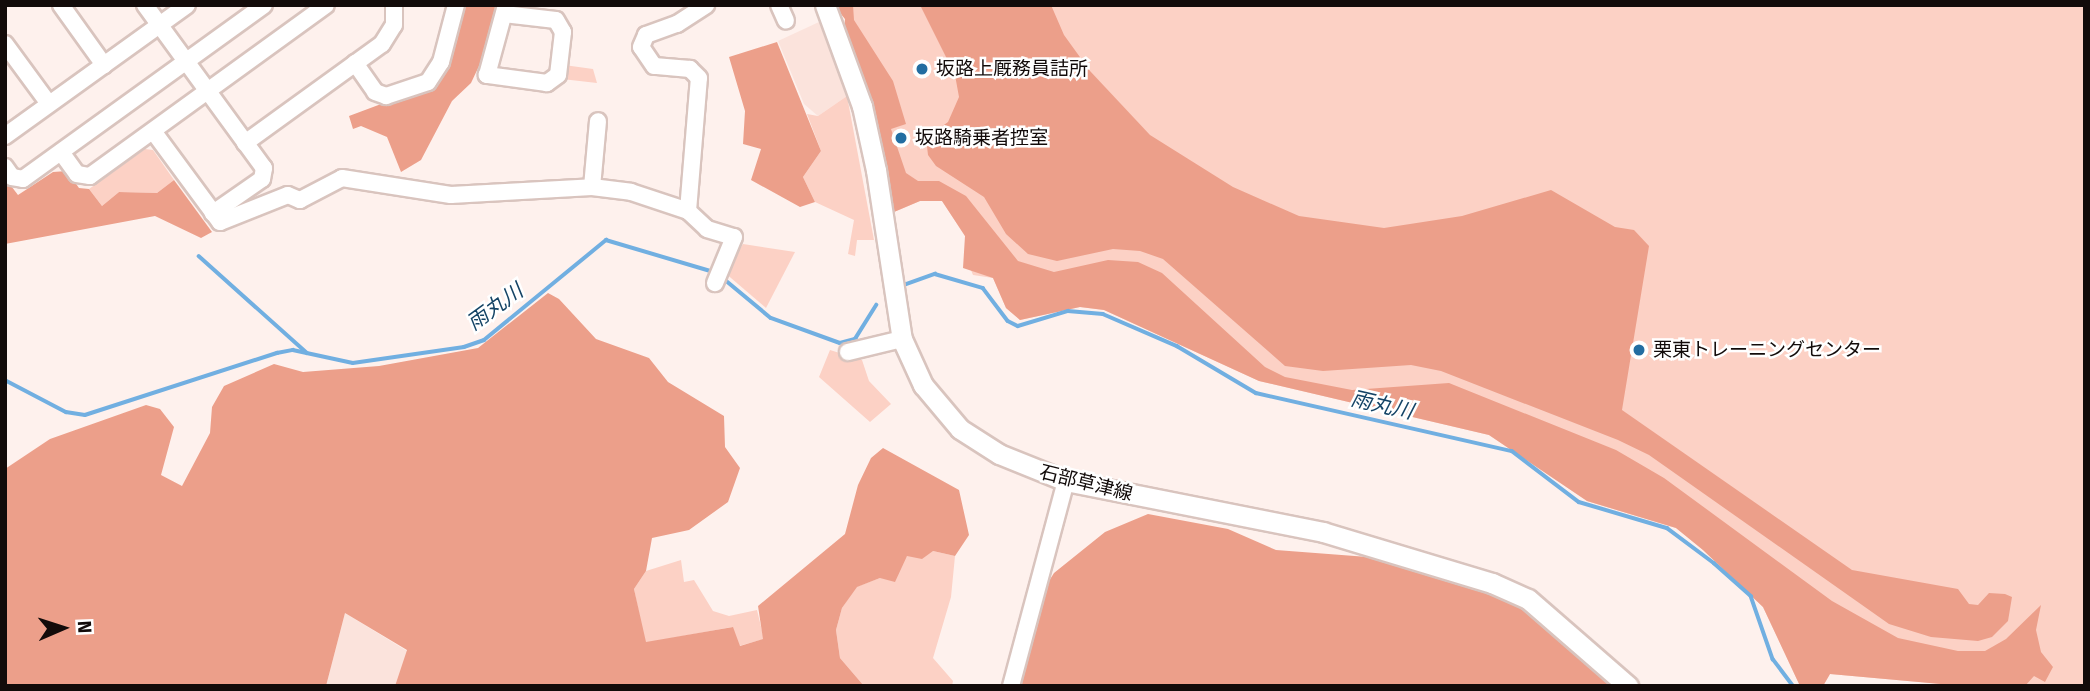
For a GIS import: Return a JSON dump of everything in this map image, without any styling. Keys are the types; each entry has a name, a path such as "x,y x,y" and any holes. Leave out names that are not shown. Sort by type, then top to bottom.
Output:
{"main road":[{"name":"石部草津線","path":"825,5 862,106 876,170 902,339 923,385 961,429 999,454 1066,481 1323,532 1492,583 1528,599 1628,686"}],"street":[{"path":"61,5 104,65"},
{"path":"145,5 264,167 262,179 213,213"},
{"path":"5,136 187,5"},
{"path":"5,167 12,177 23,179 264,5"},
{"path":"61,152 77,174 90,176 326,5"},
{"path":"246,143 355,63 390,33 394,5"},
{"path":"355,63 375,92 386,96 428,82 441,62 456,5"},
{"path":"688,211 699,78 690,69 654,66 641,47 646,35 677,24 706,5"},
{"path":"779,5 786,21"},
{"path":"505,9 556,20 563,32 558,75 547,83 487,75 505,9"},
{"path":"5,44 49,104"},
{"path":"592,187 598,121"},
{"path":"153,131 220,222 227,223 288,195 300,200 342,178 450,195 592,187 631,192 688,211 707,229 734,237 718,278"},
{"path":"848,352 902,339"},
{"path":"1011,686 1066,481"}],"shaded area":[{"path":"461,5 500,5 488,47 471,83 452,101 421,160 401,172 387,137 361,126 353,129 349,116 432,85"},
{"name":"栗東トレーニングセンター","path":"834,5 2085,5 2085,686 1963,686 1830,674 1823,686 1800,686 1763,607 1676,528 1587,501 1489,435 1259,381 1104,310 1080,307 1020,320 1006,308 993,278 973,275 965,256 965,236 942,201 920,201 894,212 870,98 844,32 845,19"},
{"path":"834,5 853,5 854,20 893,81 906,124 891,129 906,173 918,181 939,181 966,196 1018,261 1054,272 1108,260 1138,262 1162,273 1265,367 1285,377 1352,390 1449,383 1616,450 1664,478 1832,601 1898,638 1958,651 1985,651 2006,639 2041,605 2036,630 2041,652 2053,667 2045,682 2034,676 2025,686 1963,686 1830,674 1823,686 1800,686 1763,607 1676,528 1587,501 1489,435 1259,381 1104,310 1080,307 1020,320 1006,308 993,278 963,268 965,236 942,201 920,201 894,212 870,98 844,32 845,19"},
{"path":"920,5 1051,5 1064,35 1090,71 1150,135 1233,187 1299,216 1384,228 1462,216 1551,190 1615,227 1634,230 1649,246 1622,410 1852,570 1958,589 1969,604 1978,605 1989,593 2005,594 2012,597 2008,621 1992,637 1978,641 1931,637 1889,624 1649,455 1618,440 1441,371 1411,365 1323,371 1285,366 1163,259 1140,251 1113,249 1057,261 1028,254 1006,234 984,197 936,166 928,155 926,138 948,122 959,97 955,75"},
{"path":"819,22 847,96 818,116 804,104 778,41"},
{"path":"777,42 821,151 803,177 815,202 800,207 751,180 761,149 743,144 745,111 729,57"},
{"path":"564,65 593,69 597,83 562,79"},
{"path":"847,96 874,240 857,240 855,256 848,254 854,220 815,202 803,177 821,151 807,114 818,116"},
{"path":"145,149 153,150 174,180 157,193 119,192 102,206 89,189"},
{"path":"67,171 79,188 89,189 102,206 119,192 157,193 174,180 212,232 201,238 155,216 5,244 5,178 18,195 53,172"},
{"path":"743,244 795,252 766,308 724,272"},
{"path":"548,293 559,299 596,339 649,358 668,382 724,416 725,447 740,468 728,502 689,530 652,538 646,571 634,589 646,642 733,627 740,646 763,639 758,606 845,534 858,485 871,458 883,448 959,490 969,535 955,556 933,551 922,559 907,556 895,582 880,578 857,587 842,608 836,630 840,658 864,686 395,686 407,650 345,613 326,686 5,686 5,469 50,439 146,405 160,409 174,427 161,475 182,486 210,433 212,407 224,386 274,364 303,372 379,366 478,348"},
{"path":"830,350 862,360 869,381 891,404 870,422 819,377"},
{"path":"1148,514 1228,529 1276,550 1394,559 1501,598 1521,608 1612,686 1019,686 1044,589 1054,573 1105,532"},
{"path":"933,551 955,556 951,597 933,658 953,681 952,686 864,686 840,658 836,630 842,608 856,587 880,578 907,556"},
{"path":"681,560 684,582 694,580 713,611 729,616 757,610 764,639 739,646 732,627 645,643 634,589 646,571"},
{"path":"345,613 407,651 395,686 326,686"}],"waterway":[{"name":"雨丸川","path":"5,380 66,412 85,415 293,350 353,363 464,347 484,340 606,240 714,272"},
{"path":"199,256 307,353"},
{"name":"雨丸川","path":"904,285 935,274 983,288 1008,321 1018,326 1068,311 1103,314 1177,346 1256,393 1512,451 1579,502 1667,528 1714,563 1751,596 1773,659 1793,686"},
{"name":"雨丸川","path":"723,278 771,318 840,343 855,339 876,305"}],"place":[{"name":"坂路上厩務員詰所","path":"922,69"},
{"name":"坂路騎乗者控室","path":"901,138"},
{"name":"栗東トレーニングセンター","path":"1639,350"}]}
